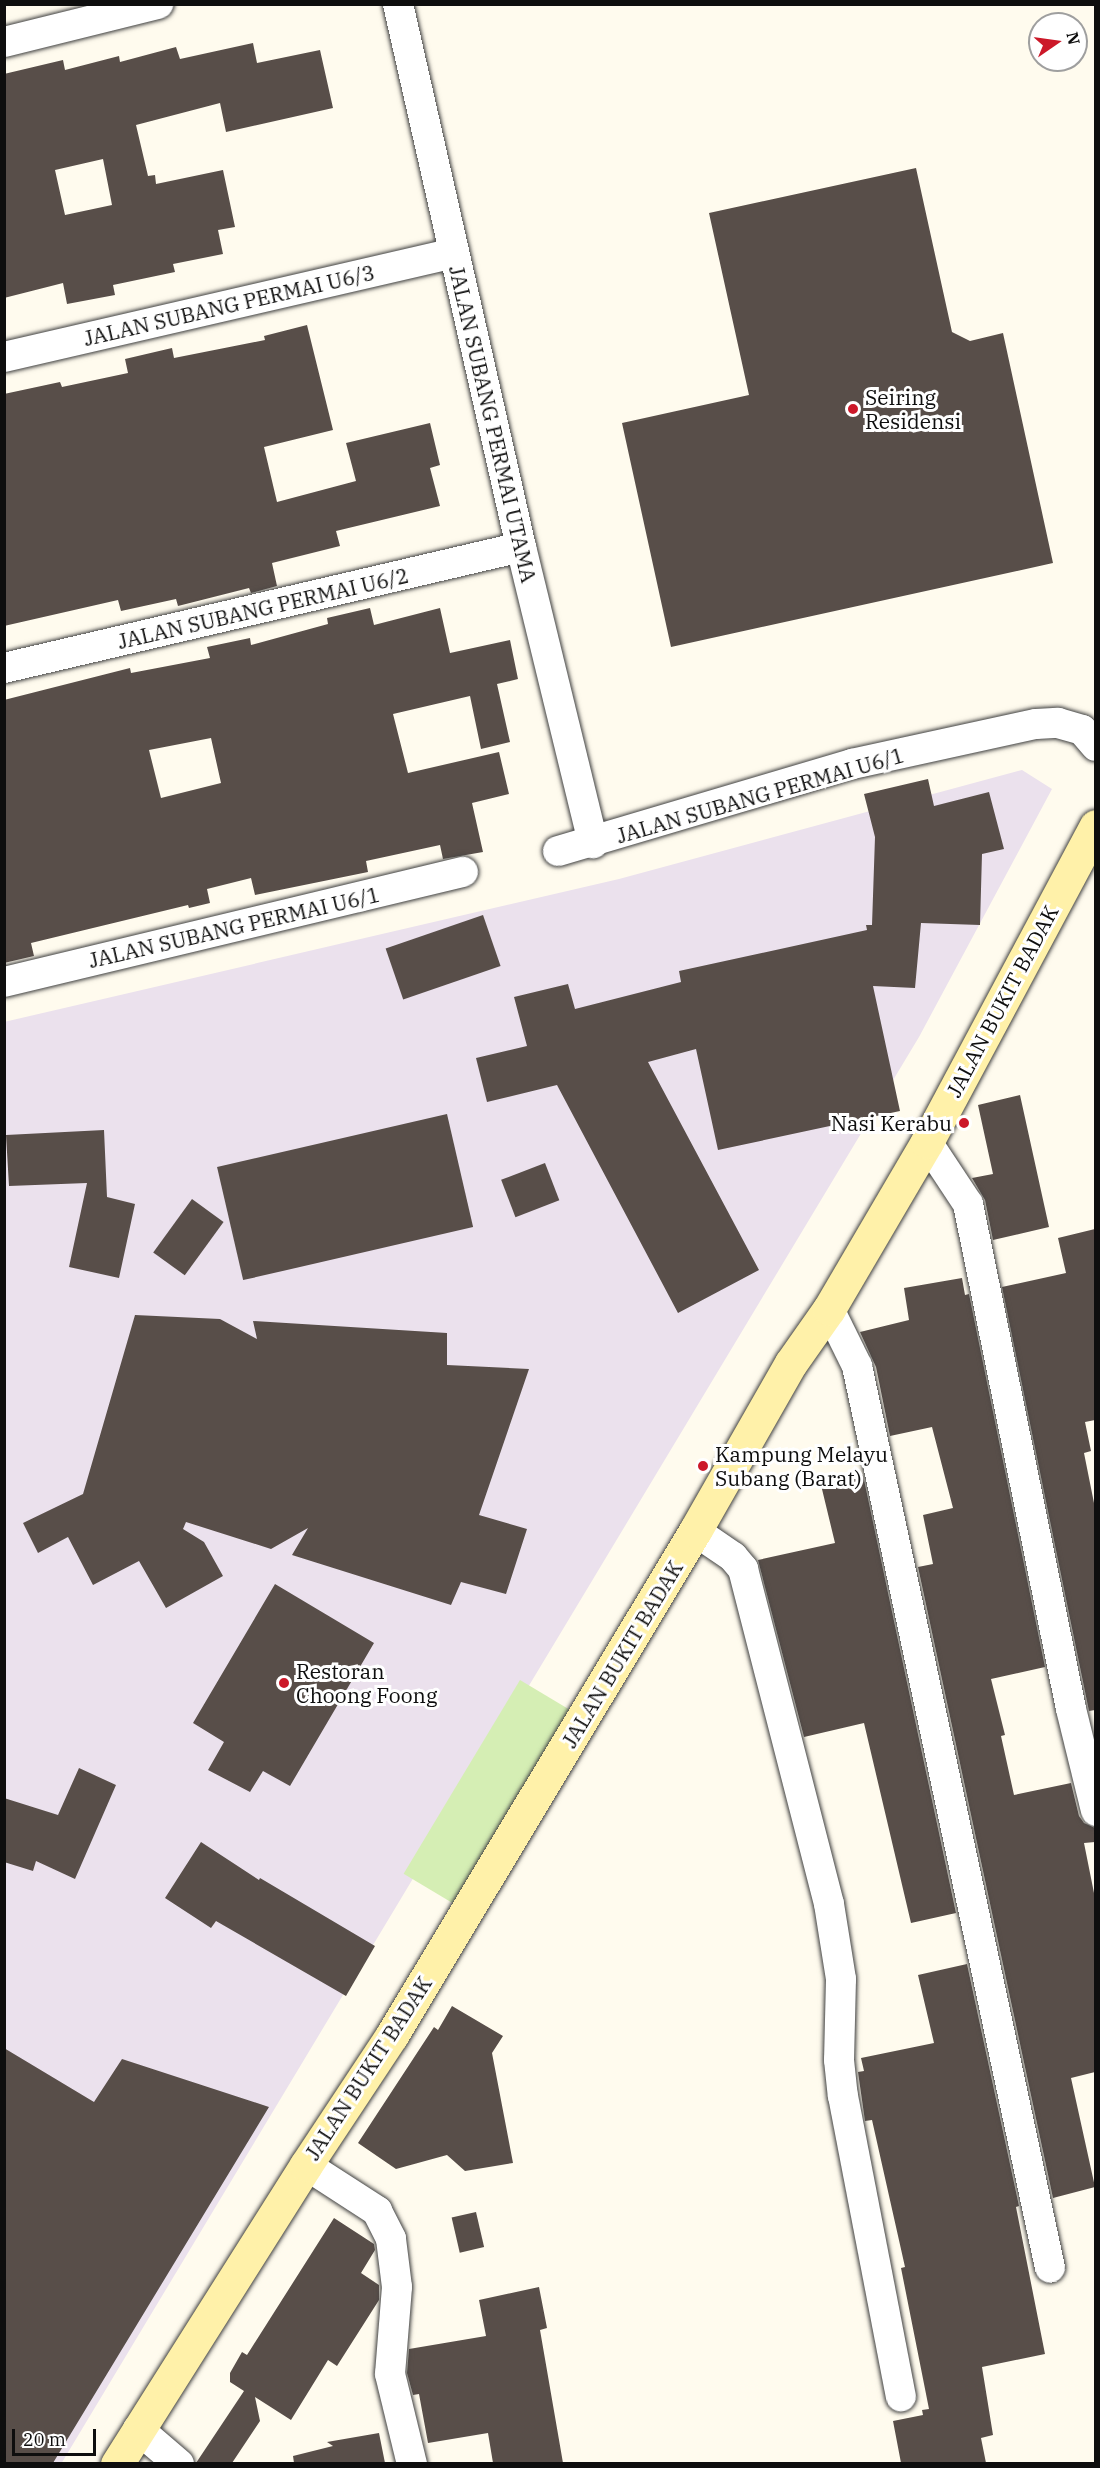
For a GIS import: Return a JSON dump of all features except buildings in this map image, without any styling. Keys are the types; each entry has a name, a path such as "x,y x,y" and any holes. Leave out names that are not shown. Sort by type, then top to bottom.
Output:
{"main road":[{"name":"JALAN BUKIT BADAK","path":"117,2463 306,2165 392,2035 695,1531 791,1363 829,1309 927,1142 1095,826"}],"street":[{"path":"4,42 158,4"},
{"name":"JALAN SUBANG PERMAI UTAMA","path":"398,4 453,253 592,843"},
{"name":"JALAN SUBANG PERMAI U6/3","path":"4,357 453,253"},
{"name":"JALAN SUBANG PERMAI U6/2","path":"4,668 521,547"},
{"name":"JALAN SUBANG PERMAI U6/1","path":"558,851 592,843 852,764 1036,724 1058,723 1082,730 1095,746"},
{"name":"JALAN SUBANG PERMAI U6/1","path":"4,982 463,872"},
{"path":"927,1142 968,1204 1071,1709 1095,1811"},
{"path":"829,1309 857,1366 1050,2268"},
{"path":"695,1531 733,1557 743,1569 829,1904 842,1979 839,2060 843,2096 901,2396"},
{"path":"306,2165 377,2211 391,2239 397,2287 390,2374 411,2463"},
{"path":"138,2429 179,2463"}],"shaded area":[{"path":"1022,770 1052,789 919,1037 61,2464 4,2463 4,1022 619,879"}],"green space":[{"path":"520,1680 570,1710 453,1904 404,1874"}],"place":[{"name":"Seiring Residensi","path":"853,409"},
{"name":"Nasi Kerabu","path":"964,1123"},
{"name":"Kampung Melayu Subang (Barat)","path":"703,1466"},
{"name":"Restoran Choong Foong","path":"284,1683"}]}
